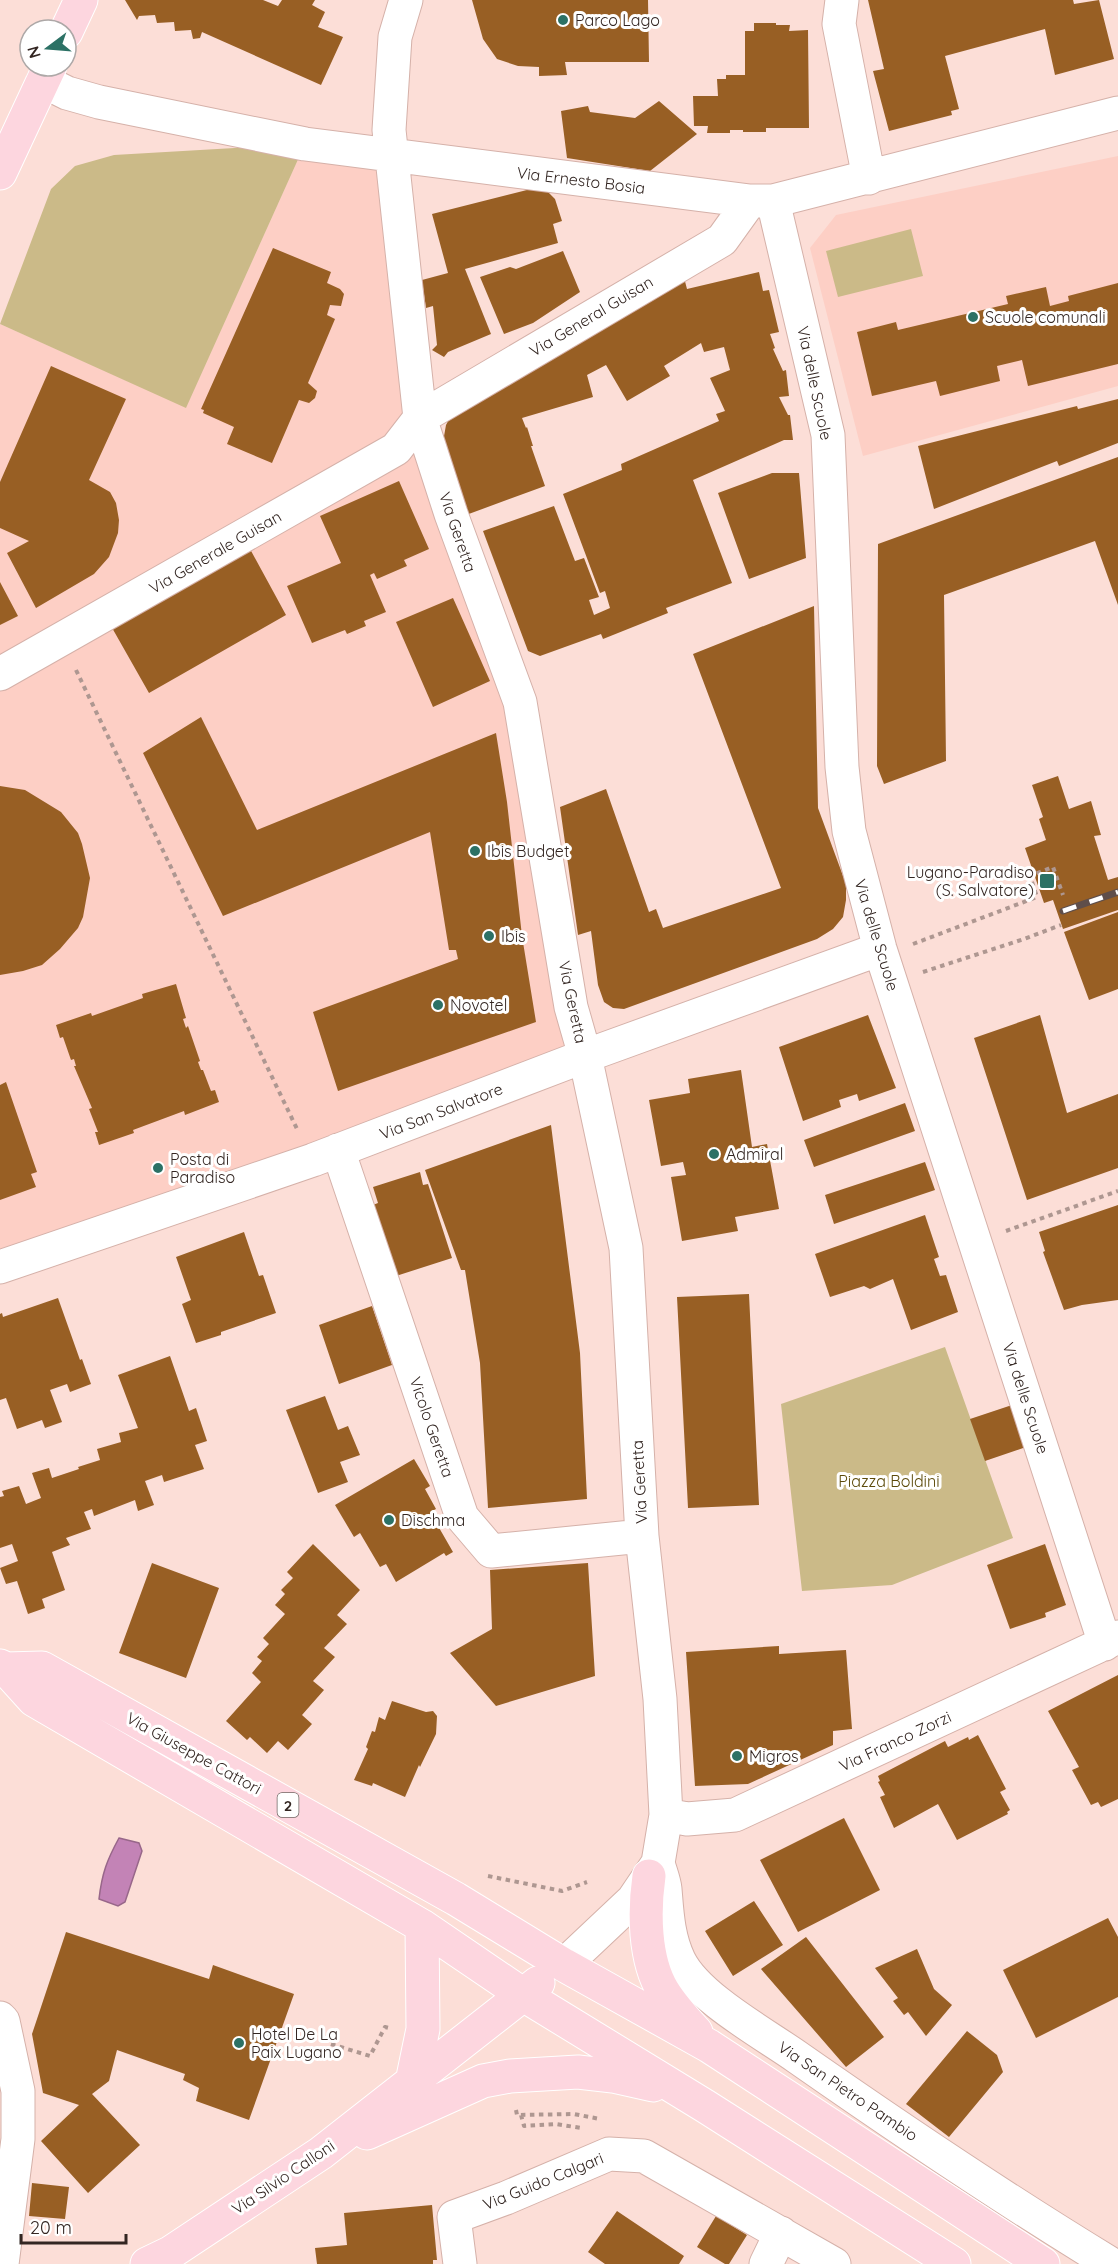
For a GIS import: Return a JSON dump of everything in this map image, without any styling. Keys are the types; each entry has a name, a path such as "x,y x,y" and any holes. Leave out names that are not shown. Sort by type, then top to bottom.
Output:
{"main road":[{"path":"73,18 81,0"},
{"path":"0,173 44,78"},
{"name":"Via Giuseppe Cattori","path":"3,1668 34,1700 422,1926 522,1994 705,2106"},
{"name":"Via Giuseppe Cattori","path":"3,1668 42,1668 446,1894 564,1965 709,2046"},
{"path":"653,1869 646,1898 652,1963 662,1989 675,2008 709,2046 1043,2264"},
{"path":"412,2082 423,2029 422,1926"},
{"name":"Via Silvio Calloni","path":"147,2264 170,2253 321,2153 522,1994 564,1965"},
{"path":"321,2153 483,2081 510,2076 578,2072 613,2076 650,2084 705,2106 954,2264"}],"street":[{"name":"Via Geretta","path":"406,0 395,37 389,130 420,418 451,514 520,702 571,1007 585,1056 626,1248 642,1536 660,1699 666,1815 653,1869"},
{"path":"842,0 839,24 869,178"},
{"name":"Via Ernesto Bosia","path":"51,78 67,93 99,102 304,144 762,201 869,178 1118,113"},
{"name":"Via General Guisan","path":"420,418 722,240 762,201"},
{"name":"Via delle Scuole","path":"762,201 828,435 843,778 851,842 880,949 975,1243 1112,1641"},
{"name":"Via Generale Guisan","path":"0,674 396,449 420,418"},
{"name":"Via San Salvatore","path":"0,1267 325,1155 585,1056 880,949"},
{"name":"Vicolo Geretta","path":"325,1155 462,1517 491,1551 642,1536"},
{"name":"Via Franco Zorzi","path":"666,1815 687,1819 735,1815 1112,1641"},
{"path":"564,1965 633,1900 653,1869"},
{"name":"Via San Pietro Pambio","path":"653,1869 664,1887 665,1911 670,1936 679,1960 695,1983 877,2112 1025,2212 1111,2264"},
{"path":"0,2018 3,2021 18,2091 18,2139 2,2264"},
{"name":"Via Guido Calgari","path":"460,2264 454,2217 506,2198 609,2154 644,2156 834,2264"},
{"path":"766,2264 782,2234"}],"path":[{"path":"62,639 325,1155"},
{"path":"880,949 918,943 1037,897 1030,876 1053,867 1063,895"},
{"path":"919,972 927,972 1061,925"},
{"path":"975,1243 1118,1191"},
{"path":"512,1881 562,1891 587,1882"},
{"path":"331,2044 370,2056 385,2027 398,2030"},
{"path":"521,2115 524,2126 556,2124 582,2128 609,2154"}],"shaded area":[{"path":"305,144 392,156 420,418 520,702 585,1056 0,1267 0,324 186,407"},
{"name":"Scuole comunali","path":"1118,156 1118,386 863,456 810,248 836,215"},
{"path":"119,1838 139,1843 142,1851 125,1902 118,1906 99,1899 106,1867"}],"green space":[{"path":"305,144 186,408 0,324 51,189 75,166 114,155"},
{"path":"911,229 923,276 838,297 826,251"},
{"name":"Piazza Boldini","path":"945,1347 1013,1538 892,1585 802,1591 781,1404"}],"building":[{"path":"125,0 263,0 278,6 282,0 315,0 312,5 325,12 318,27 343,37 321,85 202,32 200,38 193,39 191,30 175,31 174,22 157,23 155,15 139,16 137,20"},
{"name":"Parco Lago","path":"472,0 648,0 649,62 565,62 567,75 539,76 539,67 518,66 497,59 483,39"},
{"path":"868,0 1073,0 1074,4 1099,0 1114,59 1055,75 1045,29 945,56 959,109 951,111 952,115 889,131 873,71 884,69"},
{"path":"754,23 790,25 789,31 808,30 809,128 766,128 766,132 730,130 730,133 707,133 708,126 694,126 693,96 718,96 717,79 726,79 726,75 745,75 745,31 754,31"},
{"path":"659,101 697,134 650,171 567,158 561,111 588,106 590,112 635,118"},
{"path":"535,188 546,190 555,199 562,221 553,224 558,243 465,269 491,334 448,352 444,357 432,350 437,345 433,306 426,308 422,280 448,273 432,214"},
{"path":"273,248 331,272 327,283 340,289 344,294 341,306 330,305 327,315 335,319 308,383 317,391 315,398 309,403 299,400 272,463 227,444 234,427 203,413 204,410 201,409"},
{"path":"563,251 580,292 533,323 504,334 480,277 510,267 516,269"},
{"path":"682,270 687,289 759,272 763,291 769,290 779,332 770,334 775,348 773,349 783,371 786,370 789,396 779,397 790,415 793,440 784,440 693,480 732,583 666,608 668,613 603,639 601,634 540,656 528,651 483,531 554,506 575,561 584,558 599,597 589,600 594,615 610,608 605,591 600,593 563,494 622,470 621,464 719,421 716,414 725,411 710,378 730,370 724,347 704,352 701,343 664,366 670,376 627,401 606,365 587,375 593,397 522,418 527,427 545,486 466,515 443,442 446,425 453,412"},
{"path":"1118,283 1118,364 1028,386 1022,360 997,366 1000,381 940,396 936,381 872,396 857,332 896,322 898,330 1008,304 1006,296 1046,287 1050,306 1069,301 1068,296"},
{"path":"51,366 126,399 89,480 110,492 116,503 119,520 118,533 109,557 94,574 36,608 7,553 29,541 0,528 0,482"},
{"path":"1118,399 1118,443 1059,466 1057,461 934,509 918,446 1077,406 1078,409"},
{"path":"1118,457 1118,605 1095,541 944,595 946,761 884,784 877,766 878,544"},
{"path":"772,473 799,473 806,558 749,579 718,493"},
{"path":"399,481 429,549 404,560 407,566 377,579 374,573 370,575 386,612 364,621 366,626 347,634 345,630 312,643 287,586 341,563 320,516"},
{"path":"250,549 286,615 149,693 111,626"},
{"path":"0,582 18,616 0,625"},
{"path":"453,598 490,681 433,707 396,622"},
{"path":"814,606 818,808 846,884 843,917 833,929 817,939 624,1009 613,1008 604,1002 598,985 591,931 578,935 560,807 606,789 649,912 656,909 663,928 781,888 693,654"},
{"path":"201,717 257,830 496,733 507,802 522,936 536,1022 338,1091 313,1012 458,959 456,950 449,950 430,832 223,916 143,753"},
{"path":"1058,776 1069,809 1091,801 1101,835 1094,836 1108,880 1118,877 1118,910 1063,929 1053,900 1044,903 1025,848 1046,840 1039,819 1043,817 1032,785"},
{"path":"0,786 25,790 61,812 78,833 90,878 83,917 78,928 60,949 42,965 0,975"},
{"path":"1118,912 1118,989 1089,1000 1064,932"},
{"path":"176,984 186,1018 183,1019 186,1028 188,1026 200,1061 198,1062 211,1091 215,1090 219,1102 185,1115 184,1111 133,1130 134,1133 99,1145 95,1132 98,1132 89,1109 92,1108 74,1066 76,1066 74,1059 71,1060 56,1025 91,1013 92,1016 143,998 142,994"},
{"path":"868,1015 896,1088 859,1101 857,1094 839,1100 841,1107 803,1121 779,1047"},
{"path":"1040,1015 1067,1113 1118,1094 1118,1168 1027,1200 974,1038"},
{"name":"Admiral","path":"741,1070 752,1147 767,1144 779,1209 735,1217 738,1231 682,1241 671,1177 686,1175 683,1162 661,1166 649,1100 690,1093 688,1079"},
{"path":"6,1082 37,1172 31,1174 36,1187 0,1200 0,1085"},
{"path":"905,1103 915,1131 814,1167 804,1140"},
{"path":"551,1125 580,1353 587,1499 488,1508 480,1363 465,1270 461,1270 425,1170"},
{"path":"925,1162 935,1190 834,1224 825,1195"},
{"path":"420,1172 423,1185 428,1184 452,1258 396,1276 373,1205 378,1203 373,1187"},
{"path":"1118,1205 1118,1300 1064,1310 1043,1252 1045,1251 1039,1232"},
{"path":"925,1215 939,1257 934,1259 940,1276 946,1275 958,1312 911,1330 893,1279 870,1289 864,1286 830,1297 815,1254"},
{"path":"244,1232 259,1276 263,1275 276,1313 196,1343 182,1304 191,1300 176,1257"},
{"path":"749,1294 759,1505 688,1508 677,1297"},
{"path":"58,1298 91,1384 70,1392 67,1384 50,1390 62,1422 45,1428 42,1420 17,1429 6,1398 0,1400 0,1314 2,1313 3,1317"},
{"path":"372,1306 392,1365 339,1384 319,1325"},
{"path":"170,1356 189,1411 196,1408 207,1441 195,1445 204,1469 164,1482 162,1475 145,1481 154,1505 138,1511 135,1500 94,1516 92,1509 84,1512 91,1529 66,1538 70,1545 52,1552 65,1590 42,1599 45,1608 28,1614 17,1581 6,1584 0,1568 18,1561 12,1544 0,1548 0,1497 4,1496 2,1491 19,1486 26,1504 41,1498 32,1473 49,1468 52,1478 100,1460 97,1449 121,1442 119,1433 138,1428 118,1375"},
{"path":"325,1396 338,1430 348,1426 360,1455 340,1462 348,1482 318,1493 286,1410"},
{"path":"1012,1405 1026,1447 985,1461 970,1419"},
{"name":"Dischma","path":"414,1459 430,1486 425,1489 436,1509 430,1512 453,1552 446,1556 444,1553 396,1582 386,1564 380,1567 360,1533 354,1537 335,1505"},
{"path":"313,1544 360,1590 337,1615 347,1624 324,1648 335,1657 313,1681 324,1690 302,1715 312,1724 288,1750 278,1741 267,1753 250,1737 247,1740 226,1721 261,1682 252,1673 262,1661 257,1657 269,1644 263,1638 285,1614 275,1605 285,1594 281,1590 293,1578 287,1572"},
{"path":"1045,1544 1066,1605 1045,1613 1046,1617 1010,1629 987,1565"},
{"path":"152,1563 219,1588 186,1678 119,1653"},
{"path":"588,1563 595,1676 496,1706 450,1653 492,1629 490,1570"},
{"path":"779,1646 779,1654 846,1650 852,1729 833,1731 833,1745 748,1784 695,1786 686,1652"},
{"path":"1118,1675 1118,1799 1101,1807 1098,1802 1091,1805 1072,1770 1079,1767 1048,1711"},
{"path":"392,1701 426,1712 433,1711 437,1716 436,1734 405,1797 373,1783 372,1786 354,1780 368,1749 366,1747 372,1731 375,1732 379,1717 385,1720"},
{"path":"978,1735 1006,1789 1000,1792 1010,1810 1008,1814 957,1840 938,1804 894,1828 880,1797 885,1795 878,1782 880,1781 878,1776 945,1741 948,1747 968,1737 969,1740"},
{"path":"844,1818 880,1890 798,1932 760,1860"},
{"path":"754,1901 783,1945 733,1976 705,1931"},
{"path":"1108,1918 1118,1937 1118,1997 1036,2038 1003,1970"},
{"path":"66,1932 209,1979 213,1965 294,1994 249,2120 196,2101 199,2088 183,2080 185,2074 117,2050 109,2081 92,2094 140,2145 88,2193 41,2141 79,2105 43,2093 32,2034"},
{"path":"806,1937 884,2037 846,2067 761,1969"},
{"path":"917,1949 934,1989 952,2005 926,2036 908,2012 904,2015 893,2001 898,1998 875,1968"},
{"path":"967,2031 997,2055 1003,2072 949,2137 906,2104"},
{"path":"32,2183 69,2187 65,2219 29,2216"},
{"path":"432,2205 437,2260 433,2260 433,2264 317,2264 315,2248 347,2245 344,2213"},
{"path":"617,2211 684,2256 679,2264 605,2264 588,2252"},
{"path":"716,2216 747,2235 729,2264 725,2264 697,2247"}],"railway":[{"path":"1063,911 1118,892"}],"place":[{"name":"Parco Lago","path":"563,20"},
{"name":"Scuole comunali","path":"973,317"},
{"name":"Ibis Budget","path":"475,851"},
{"name":"Lugano-Paradiso (S. Salvatore)","path":"1047,881"},
{"name":"Ibis","path":"489,936"},
{"name":"Novotel","path":"438,1005"},
{"name":"Admiral","path":"714,1154"},
{"name":"Posta di Paradiso","path":"158,1168"},
{"name":"Dischma","path":"389,1520"},
{"name":"Migros","path":"737,1756"},
{"name":"Hotel De La Paix Lugano","path":"239,2043"}]}
